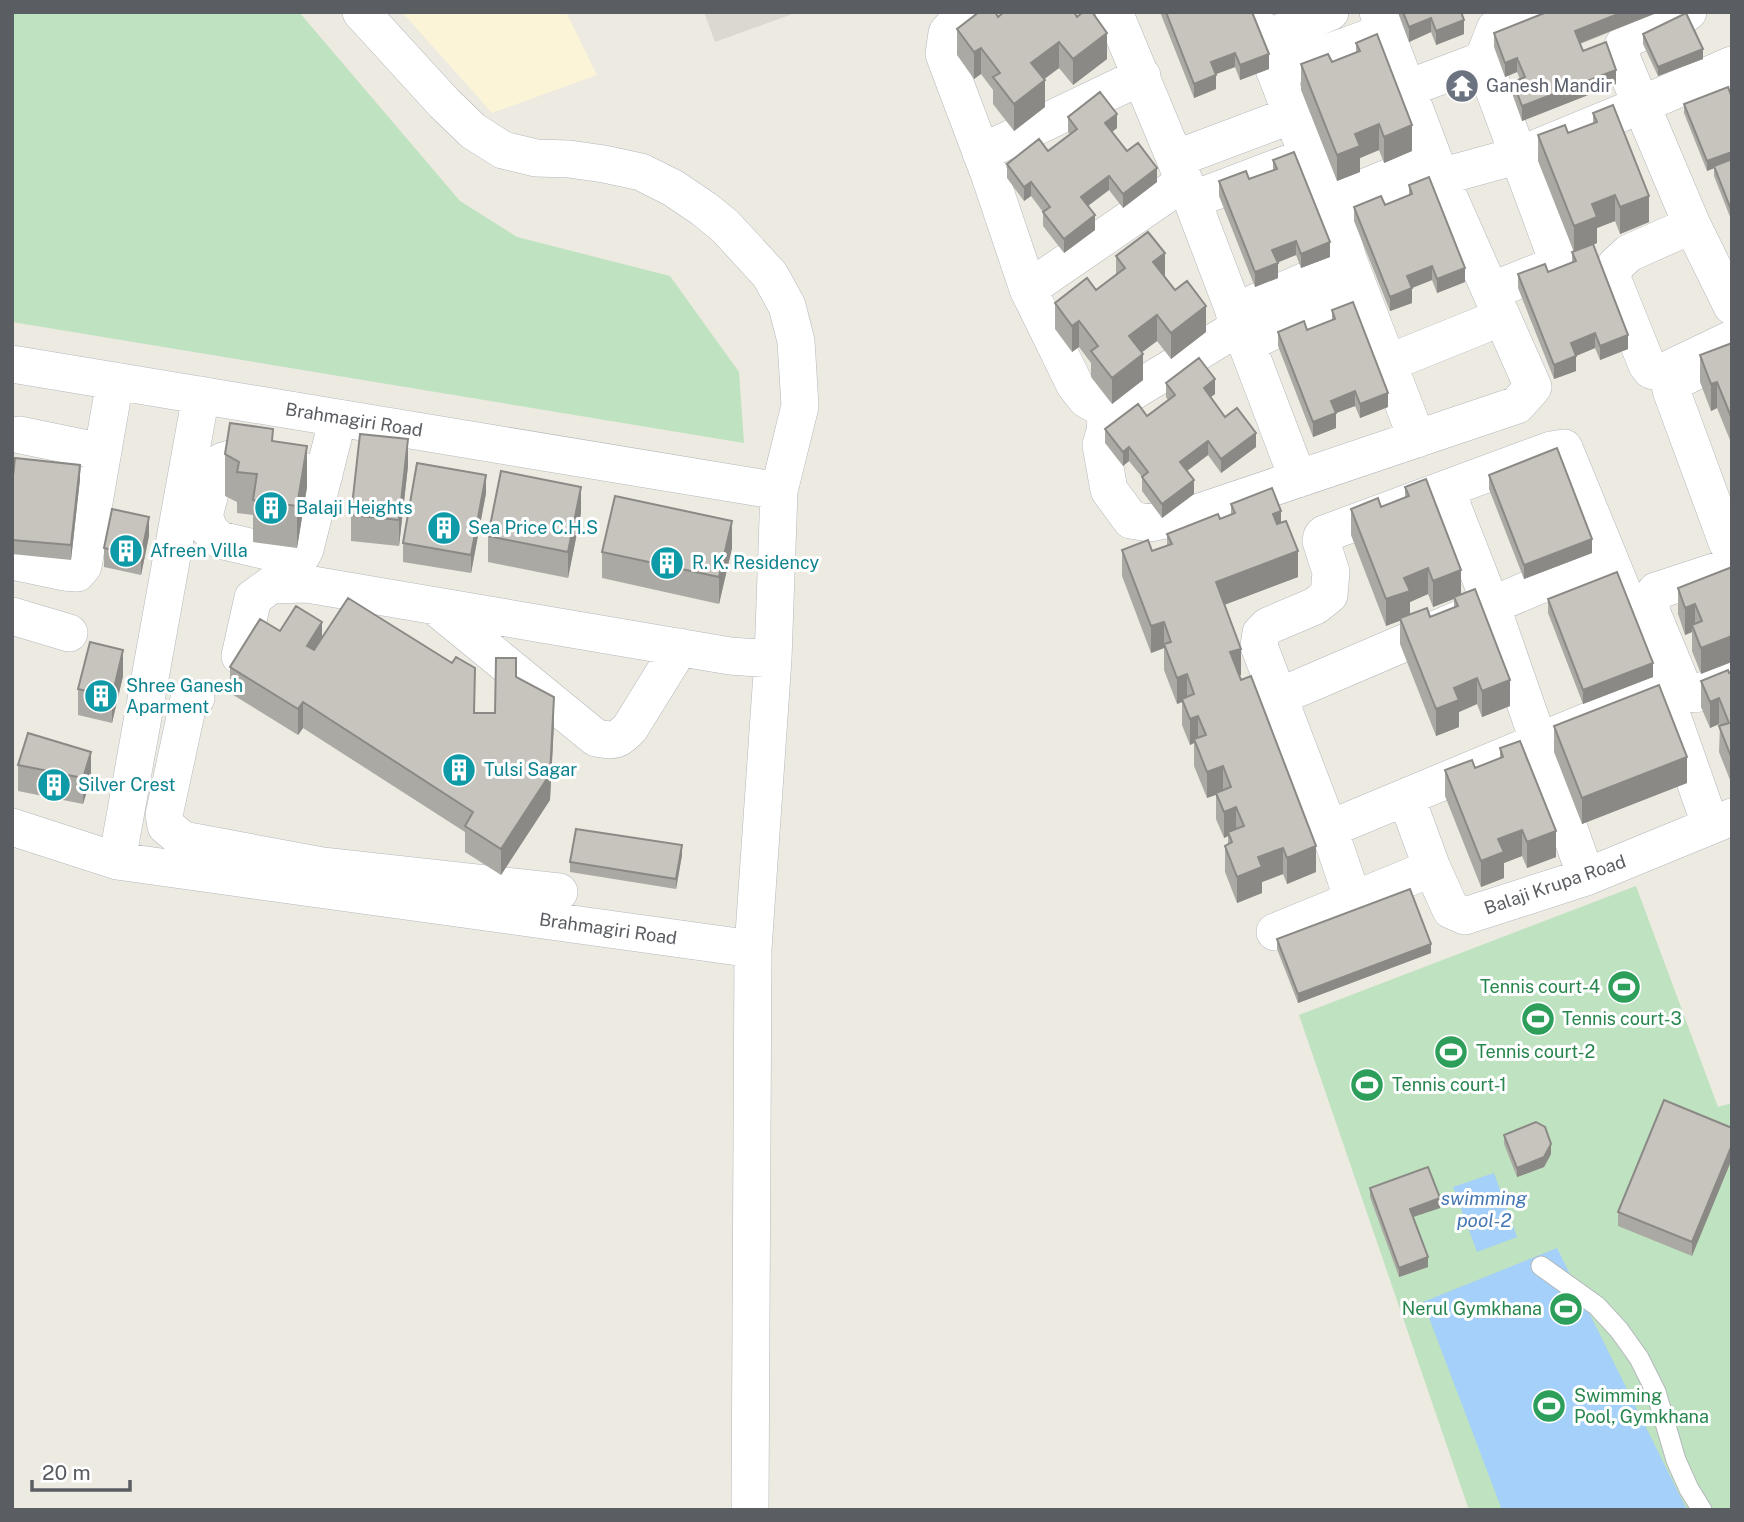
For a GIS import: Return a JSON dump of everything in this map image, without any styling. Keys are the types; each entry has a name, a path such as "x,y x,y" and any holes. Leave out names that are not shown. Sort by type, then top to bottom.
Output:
{"street":[{"path":"361,12 444,103 473,131 503,150 536,158 569,159 641,172 673,188 704,209 724,226 770,275 786,306 796,341 800,406 779,491 773,659 752,949 750,1510"},
{"path":"967,12 947,33 944,54 1028,289 1075,385 1087,399 1104,409 1105,432 1101,445 1109,490 1130,520 1149,523 1191,515 1517,405 1533,387 1439,173 1382,22 1263,42"},
{"path":"1114,12 1184,180 1298,479"},
{"path":"1263,42 1330,12"},
{"path":"1406,89 1495,29 1528,12"},
{"path":"1688,12 1633,36 1621,48 1621,57 1692,225 1732,306"},
{"path":"1388,363 1496,304 1551,267 1555,254 1482,38"},
{"path":"1263,42 1333,212 1354,276 1417,439"},
{"path":"1333,212 1439,173 1520,155 1732,65"},
{"path":"981,153 1142,76"},
{"path":"1028,289 1184,180 1292,115"},
{"path":"1184,180 1308,156"},
{"path":"1692,225 1629,253 1616,265 1612,278 1651,370 1661,373 1732,339"},
{"path":"1104,409 1240,328 1354,276"},
{"path":"1732,353 1680,379 1671,390 1727,542 1732,549"},
{"name":"Brahmagiri Road","path":"12,364 779,491"},
{"path":"12,561 77,573 83,566 115,381"},
{"path":"117,861 187,533 201,395"},
{"path":"324,475 338,418"},
{"path":"20,435 103,452"},
{"path":"1353,900 1329,828 1259,646 1261,634 1268,626 1315,607 1329,595 1332,572 1321,541 1329,532 1551,450 1564,448 1663,690 1721,821"},
{"path":"1446,490 1491,605 1586,877"},
{"path":"1278,697 1607,556"},
{"path":"1732,566 1656,591 1650,599 1652,613 1682,688 1687,693 1695,694 1732,680"},
{"path":"240,656 253,598 271,585 307,584 730,656 773,659"},
{"path":"434,606 596,737 612,741 630,728 680,647"},
{"path":"12,616 69,633"},
{"path":"1732,685 1695,700 1693,706 1722,788 1727,793 1732,793"},
{"path":"1329,828 1663,690"},
{"path":"197,698 189,699 164,815 166,826 183,840 320,877 559,892"},
{"name":"Balaji Krupa Road","path":"1406,797 1432,868 1451,910 1465,916 1586,877 1721,821"},
{"name":"Brahmagiri Road","path":"12,827 117,861 320,877 752,949"},
{"path":"1275,932 1432,868"}],"lane":[{"path":"1541,1266 1597,1306 1639,1358 1656,1392 1675,1460 1702,1510"}],"shaded area":[{"path":"402,12 566,12 597,75 492,113"},
{"path":"704,12 798,12 715,42"}],"green space":[{"path":"12,12 299,12 460,201 517,237 670,276 739,372 744,443 12,322"},
{"name":"Nerul Gymkhana","path":"1636,886 1718,1107 1732,1103 1732,1510 1469,1510 1299,1015"}],"water":[{"name":"swimming pool-2","path":"1494,1173 1517,1237 1477,1252 1453,1187"},
{"name":"Swimming Pool, Gymkhana","path":"1557,1248 1687,1510 1502,1510 1423,1302"}],"building":[{"path":"979,12 995,12 998,17 1004,12 1074,12 1077,17 1083,12 1092,12 1107,33 1073,59 1059,42 1031,63 1045,80 1014,104 993,77 1000,73 981,48 974,52 957,29"},
{"path":"1166,12 1252,12 1269,54 1240,65 1235,53 1211,62 1216,75 1194,84"},
{"path":"1403,12 1461,12 1464,20 1436,31 1431,18 1409,27"},
{"path":"1547,12 1623,12 1575,31 1583,51 1606,42 1616,70 1522,106 1513,82 1525,77 1517,58 1505,63 1494,33"},
{"path":"1686,13 1703,49 1658,67 1643,34"},
{"path":"1377,34 1412,125 1384,137 1379,124 1355,134 1360,146 1337,155 1301,64 1328,54 1332,62 1360,51 1356,43"},
{"path":"1728,87 1732,98 1732,152 1707,161 1684,104"},
{"path":"1100,92 1117,114 1105,123 1127,151 1138,143 1157,168 1123,194 1109,176 1081,197 1095,215 1064,239 1043,212 1050,207 1031,182 1024,187 1007,164 1039,139 1048,151 1077,129 1068,117"},
{"path":"1613,105 1649,196 1620,207 1615,195 1592,204 1597,217 1574,226 1538,135 1565,125 1568,133 1597,122 1593,113"},
{"path":"1294,152 1330,242 1301,254 1296,241 1272,250 1278,263 1255,272 1219,181 1246,171 1249,179 1277,169 1273,160"},
{"path":"1732,159 1732,212 1714,166"},
{"path":"1429,177 1465,268 1437,279 1432,266 1407,276 1412,288 1390,297 1354,207 1381,196 1385,205 1412,194 1409,185"},
{"path":"1148,232 1165,253 1153,262 1175,290 1187,281 1206,306 1171,333 1157,315 1129,336 1143,354 1112,378 1091,351 1098,346 1079,321 1072,326 1055,303 1087,278 1096,290 1125,268 1116,256"},
{"path":"1593,244 1628,335 1600,346 1595,333 1571,343 1576,356 1554,365 1518,274 1545,264 1548,272 1576,261 1572,252"},
{"path":"1353,302 1388,393 1360,404 1355,391 1331,401 1336,413 1313,422 1278,332 1304,321 1307,330 1335,319 1332,310"},
{"path":"1732,343 1732,419 1717,382 1711,384 1700,355"},
{"path":"1199,358 1215,379 1204,388 1225,417 1237,408 1256,433 1221,459 1208,441 1180,462 1194,480 1162,504 1142,477 1148,472 1129,447 1123,452 1105,429 1138,404 1147,416 1175,395 1166,383"},
{"path":"230,423 273,429 272,441 307,446 297,506 253,500 257,474 237,472 239,462 225,454"},
{"path":"360,434 408,439 399,520 351,515"},
{"path":"1557,448 1592,539 1524,565 1489,475"},
{"path":"15,458 80,465 71,545 12,540"},
{"name":"Sea Price C.H.S","path":"417,463 486,475 471,555 403,543"},
{"path":"501,471 581,487 568,552 488,536"},
{"path":"1426,479 1461,570 1433,581 1428,568 1404,578 1410,591 1386,599 1351,509 1378,498 1381,507 1409,496 1405,487"},
{"path":"1272,488 1281,511 1273,514 1277,524 1286,521 1298,551 1216,582 1241,649 1230,652 1241,680 1251,676 1316,846 1287,858 1283,848 1258,857 1262,867 1237,877 1225,846 1232,842 1228,832 1244,826 1236,807 1224,812 1216,793 1231,787 1223,766 1207,772 1194,739 1206,735 1198,716 1190,719 1182,699 1194,694 1187,674 1177,678 1164,644 1171,642 1164,622 1151,626 1122,550 1148,540 1152,551 1172,544 1167,534 1218,514 1220,519 1235,513 1231,504"},
{"path":"615,496 732,521 719,577 602,552"},
{"path":"112,509 149,517 141,556 104,548"},
{"path":"1732,567 1732,636 1701,648 1692,625 1702,621 1695,604 1685,608 1678,588"},
{"path":"1617,572 1653,663 1583,690 1548,599"},
{"path":"1475,589 1510,680 1482,691 1477,678 1454,688 1459,700 1436,709 1400,618 1427,608 1430,617 1458,606 1454,597"},
{"name":"Tulsi Sagar","path":"348,598 452,663 456,657 475,668 474,713 495,713 496,658 516,658 516,677 554,697 550,774 501,849 465,826 473,812 303,702 298,709 230,667 260,619 280,631 296,606 322,622 307,646 314,650"},
{"path":"90,642 123,650 112,697 78,689"},
{"path":"1728,670 1729,673 1732,672 1732,759 1719,726 1729,723 1719,698 1710,702 1701,681"},
{"path":"1659,685 1687,757 1582,798 1554,726"},
{"path":"28,733 91,752 83,778 18,765"},
{"path":"1520,741 1556,831 1527,842 1522,830 1498,839 1504,852 1481,861 1445,770 1472,760 1475,768 1503,757 1500,748"},
{"path":"576,829 682,845 676,879 570,862"},
{"path":"1410,889 1431,944 1298,994 1277,939"},
{"path":"1664,1100 1732,1128 1732,1145 1692,1242 1618,1212"},
{"path":"1536,1122 1545,1127 1551,1144 1544,1157 1517,1168 1504,1135"},
{"path":"1428,1167 1440,1198 1410,1209 1428,1257 1399,1268 1370,1188"}],"place":[{"name":"Ganesh Mandir","path":"1462,86"},
{"name":"Balaji Heights","path":"271,508"},
{"name":"Sea Price C.H.S","path":"444,528"},
{"name":"Afreen Villa","path":"126,551"},
{"name":"R. K. Residency","path":"667,563"},
{"name":"Shree Ganesh Aparment","path":"101,696"},
{"name":"Tulsi Sagar","path":"459,770"},
{"name":"Silver Crest","path":"54,785"},
{"name":"Tennis court-4","path":"1624,987"},
{"name":"Tennis court-3","path":"1538,1019"},
{"name":"Tennis court-2","path":"1451,1052"},
{"name":"Tennis court-1","path":"1367,1085"},
{"name":"Nerul Gymkhana","path":"1566,1309"},
{"name":"Swimming Pool, Gymkhana","path":"1549,1406"}]}
